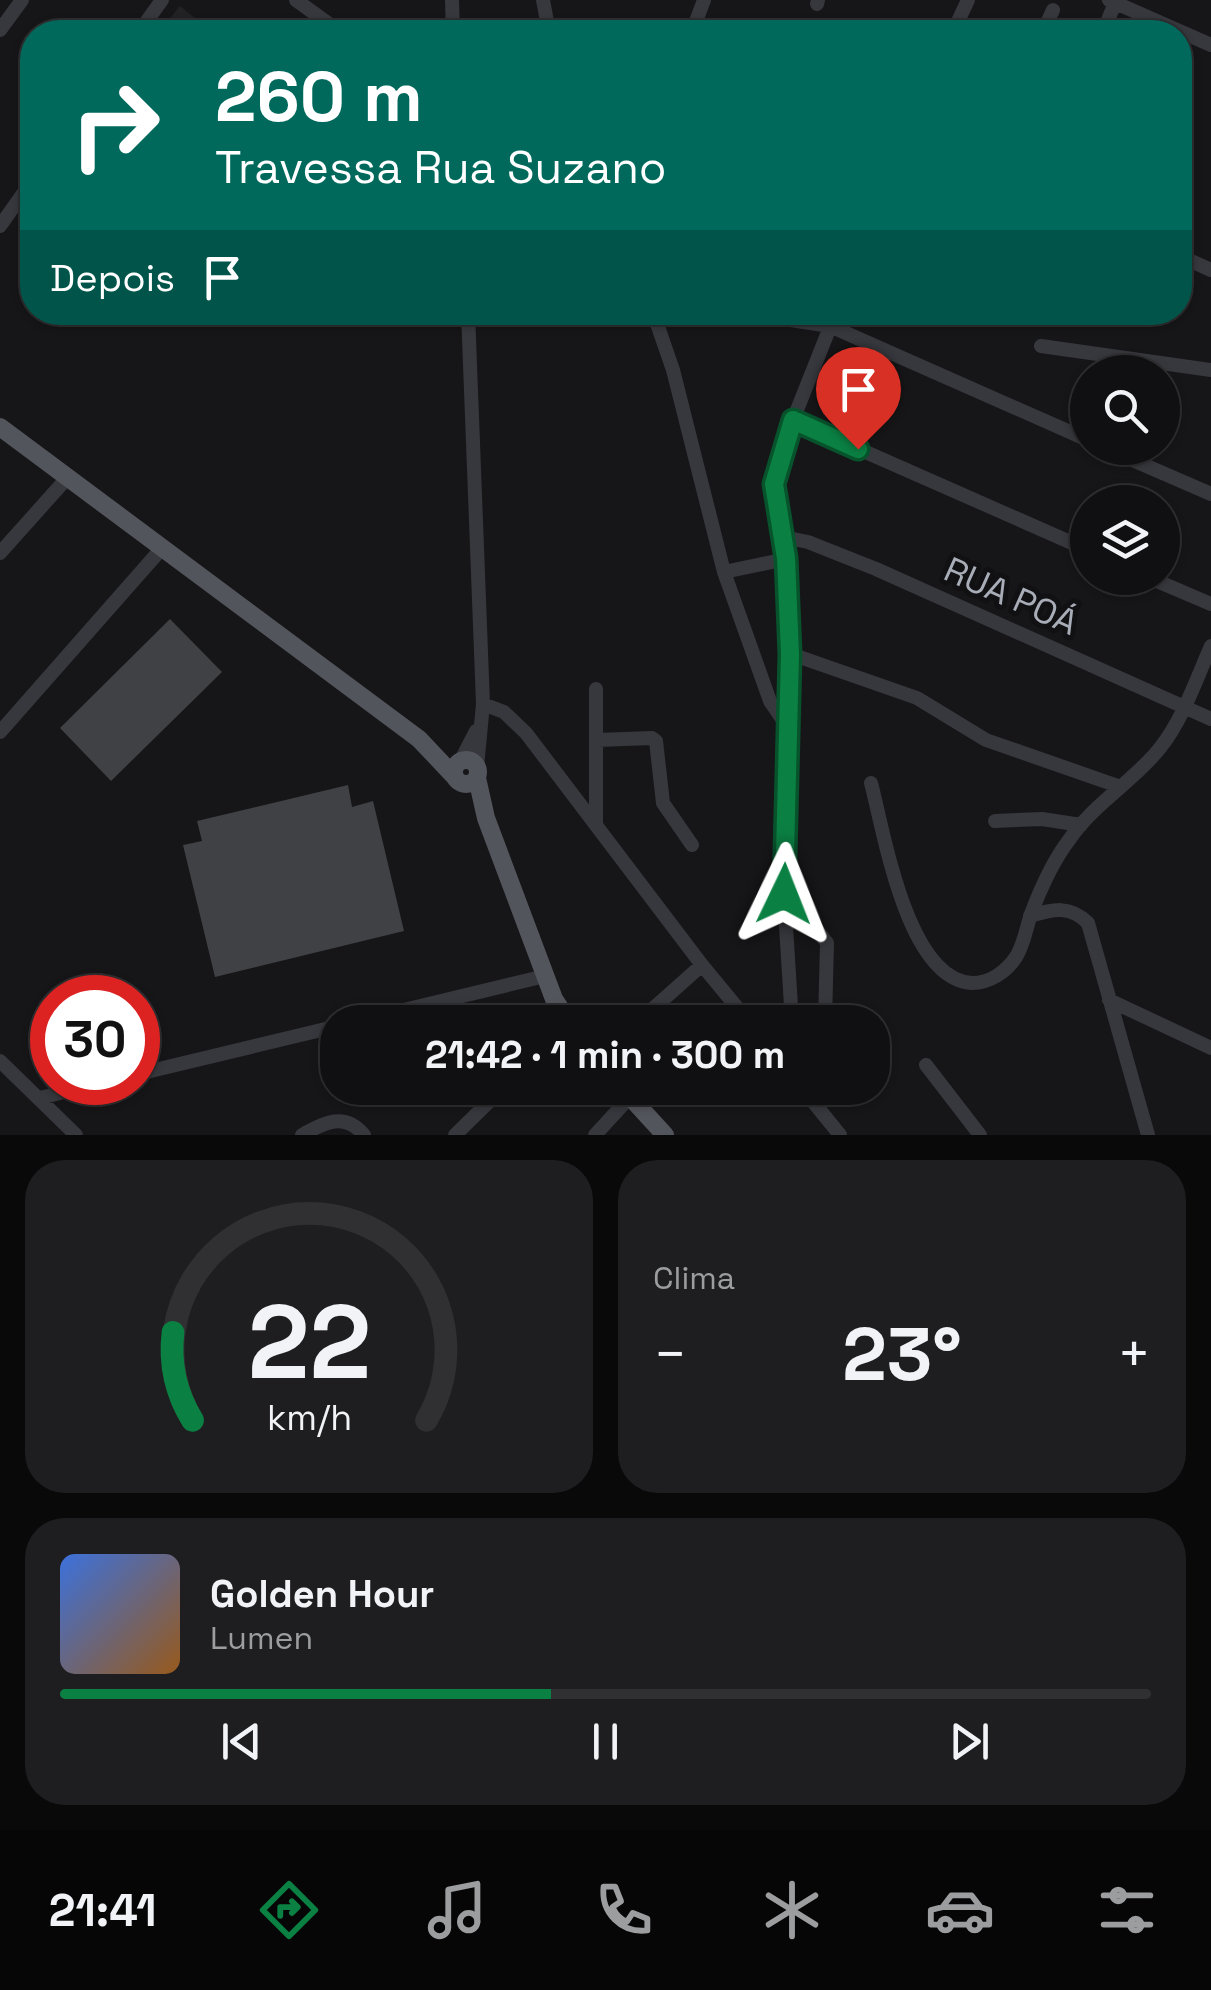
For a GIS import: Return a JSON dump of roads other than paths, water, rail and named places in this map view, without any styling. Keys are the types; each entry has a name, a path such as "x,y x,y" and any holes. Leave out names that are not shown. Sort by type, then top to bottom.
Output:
{"main road":[{"path":"0,427 465,770 558,1005"},
{"path":"638,1105 665,1135"}],"street":[{"path":"0,30 22,0"},
{"path":"296,0 324,20"},
{"path":"1112,1 1155,20"},
{"path":"1047,20 1052,10"},
{"path":"0,226 20,198"},
{"path":"465,770 483,704 468,325"},
{"path":"657,325 724,572 770,700 787,726"},
{"path":"791,1005 786,918 790,654 786,558 774,484 793,420 831,325"},
{"path":"846,325 1070,431"},
{"path":"1041,346 1211,370"},
{"path":"793,420 1070,542"},
{"path":"1144,465 1211,494"},
{"path":"0,553 68,476"},
{"name":"RUA POÁ","path":"783,537 808,542 876,569 1211,718"},
{"path":"0,732 162,547"},
{"path":"724,572 786,558"},
{"path":"1180,591 1211,604"},
{"path":"870,782 902,902 916,935 949,975 980,983 1002,972 1016,957 1030,916 1068,840 1160,748 1184,707 1211,646"},
{"path":"790,654 916,698 986,740 1118,786"},
{"path":"596,688 596,824"},
{"path":"483,704 515,720 736,1005"},
{"path":"597,740 656,740 663,803 692,845"},
{"path":"996,821 1042,819 1081,825"},
{"path":"1030,916 1060,908 1072,910 1088,922 1148,1135"},
{"path":"786,918 811,922 827,943 825,1005"},
{"path":"657,1005 702,965"},
{"path":"425,1005 545,976"},
{"path":"1109,1000 1211,1048"},
{"path":"160,1069 320,1030"},
{"path":"0,1061 30,1089"},
{"path":"926,1064 980,1135"},
{"path":"47,1105 76,1135"},
{"path":"455,1135 486,1105"},
{"path":"595,1135 617,1105"},
{"path":"816,1105 840,1135"},
{"path":"302,1135 322,1123 337,1120 351,1122 364,1135"}]}
